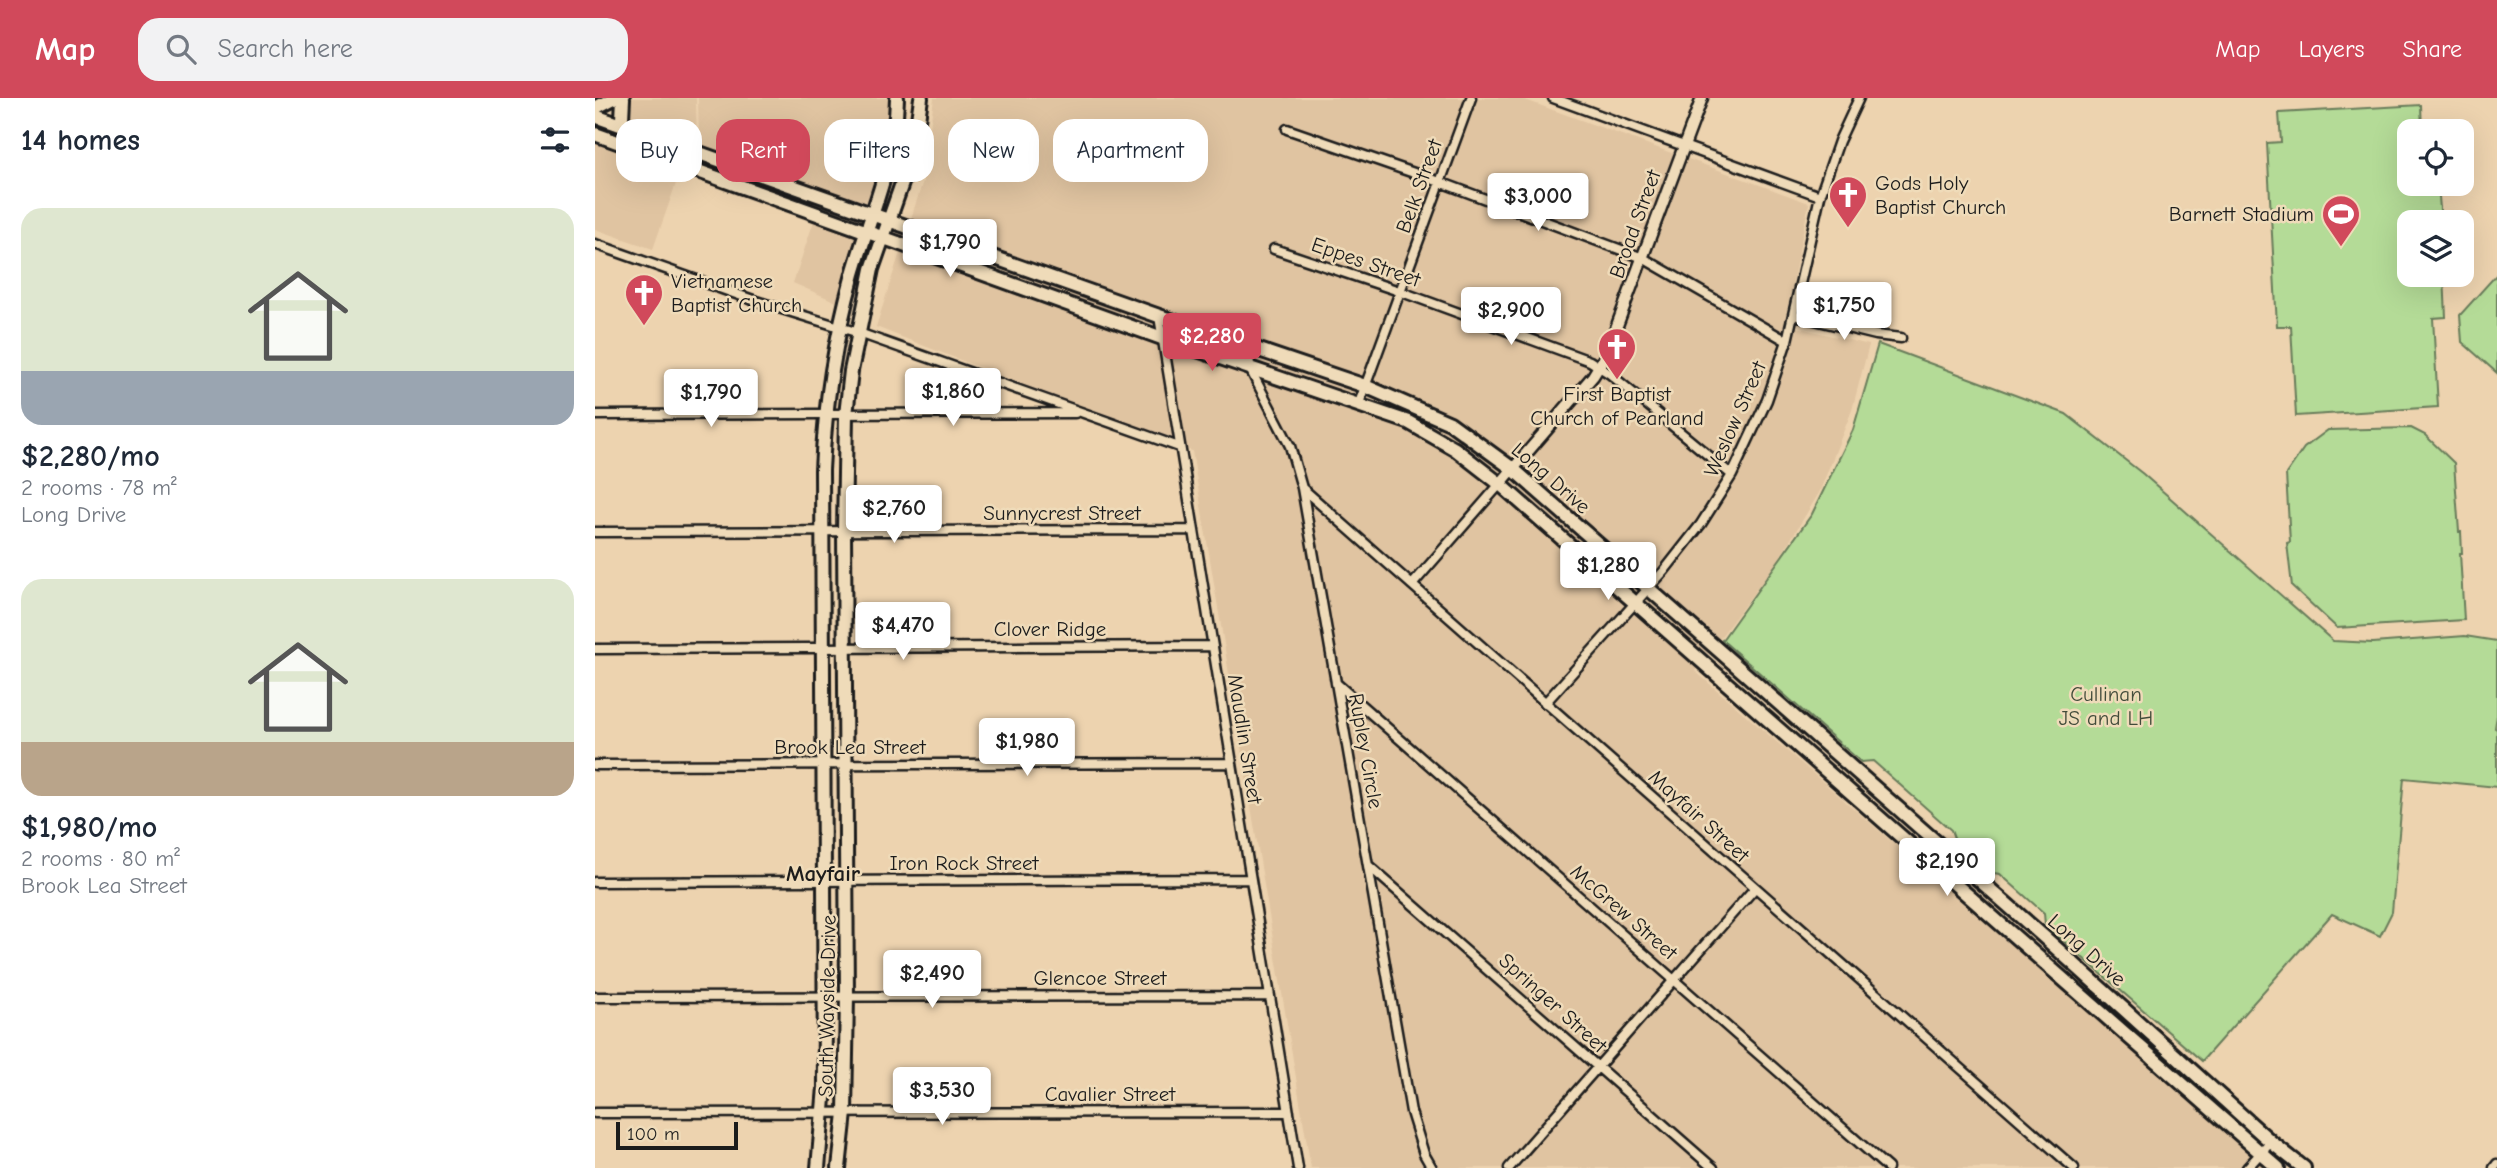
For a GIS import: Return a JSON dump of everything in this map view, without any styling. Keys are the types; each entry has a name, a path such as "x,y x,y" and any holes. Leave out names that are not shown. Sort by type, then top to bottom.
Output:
{"main road":[{"path":"595,108 614,98"},
{"path":"622,119 623,98"},
{"name":"South Wayside Drive","path":"818,1168 824,1113 825,996 822,470 830,375 855,267 888,171 897,98"},
{"name":"South Wayside Drive","path":"839,1168 845,1113 847,996 844,531 846,415 872,269 913,149 921,98"},
{"name":"Long Drive","path":"595,116 616,124"},
{"name":"Long Drive","path":"595,134 616,142"},
{"name":"Long Drive","path":"702,174 1250,369 1408,422 1455,449 1500,484 1871,808 2278,1168"},
{"path":"774,199 780,182"},
{"name":"Long Drive","path":"780,182 1365,386 1450,423 1513,469 2044,937 2271,1142 2304,1168"},
{"path":"973,270 981,251"},
{"path":"1065,303 1073,284"},
{"path":"1562,539 1576,526"},
{"path":"1705,664 1717,650"},
{"path":"1784,732 1796,719"},
{"path":"1871,808 1883,796"},
{"path":"1948,877 1961,864"},
{"path":"2033,952 2044,937"},
{"path":"2107,1017 2119,1005"},
{"path":"2180,1082 2194,1073"}],"street":[{"name":"Belk Street","path":"1358,405 1471,98"},
{"path":"1553,98 1820,196"},
{"name":"Broad Street","path":"1412,585 1600,366 1702,98"},
{"name":"Weslow Street","path":"1545,703 1636,604 1701,524 1731,475 1767,400 1794,315 1820,196 1839,141 1859,98"},
{"path":"1287,129 1440,181 1643,258 1787,341"},
{"path":"595,244 859,333 1179,447"},
{"name":"Eppes Street","path":"1274,249 1399,291 1600,366 1731,475"},
{"path":"1794,315 1876,335 1901,338"},
{"name":"Maudlin Street","path":"1159,316 1299,1168"},
{"name":"Rupley Circle","path":"1249,346 1250,369 1290,446 1302,488 1411,1112 1424,1154 1432,1168"},
{"path":"595,415 1081,413"},
{"name":"Mayfair Street","path":"1302,488 1754,889 2074,1168"},
{"name":"Sunnycrest Street","path":"595,532 1193,530"},
{"name":"Clover Ridge","path":"595,649 1212,646"},
{"name":"McGrew Street","path":"1336,683 1888,1168"},
{"name":"Brook Lea Street","path":"595,765 1231,762"},
{"name":"Springer Street","path":"1369,866 1713,1168"},
{"name":"Iron Rock Street","path":"595,882 1250,879"},
{"path":"1509,1168 1754,889"},
{"name":"Glencoe Street","path":"595,997 1270,996"},
{"name":"Cavalier Street","path":"595,1114 1289,1112"},
{"path":"2247,1168 2271,1142"}],"shaded area":[{"path":"632,98 696,98 696,119 634,119 629,104"},
{"path":"698,98 892,98 891,119 824,119 824,182 875,182 870,200 861,204 800,182 810,182 810,119 716,119 716,152 702,147 702,119 698,119"},
{"path":"934,98 1520,98 1809,203 1784,324 1869,345 1852,410 1819,493 1777,562 1695,671 2268,1168 1311,1168 1192,451 876,327 923,182 934,182 934,119 931,119"},
{"path":"595,141 616,149 616,182 676,182 653,249 595,229"},
{"path":"815,218 861,236 839,303 793,283"}],"green space":[{"name":"Barnett Stadium","path":"2421,105 2422,119 2397,119 2397,196 2439,196 2440,210 2397,210 2397,287 2445,287 2446,317 2433,318 2438,407 2296,416 2291,326 2277,326 2267,143 2281,142 2279,113"},
{"path":"2497,274 2497,373 2462,342 2460,315"},
{"name":"Cullinan JS and LH","path":"1878,344 2066,414 2143,474 2333,641 2373,643 2465,636 2497,641 2497,787 2404,778 2392,912 2380,936 2332,914 2202,1061 2045,925 2044,913 2000,874 1986,872 1956,844 1951,830 1873,761 1861,762 1722,640 1812,514 1853,430"},
{"path":"2411,428 2425,435 2454,463 2461,532 2464,620 2337,628 2292,586 2287,543 2290,542 2286,474 2304,448 2328,430"}],"place":[{"name":"Gods Holy Baptist Church","path":"1848,229"},
{"name":"Barnett Stadium","path":"2341,248"},
{"name":"Vietnamese Baptist Church","path":"644,327"},
{"name":"First Baptist Church of Pearland","path":"1617,381"}],"district":[{"name":"Mayfair","path":"823,873"}]}
